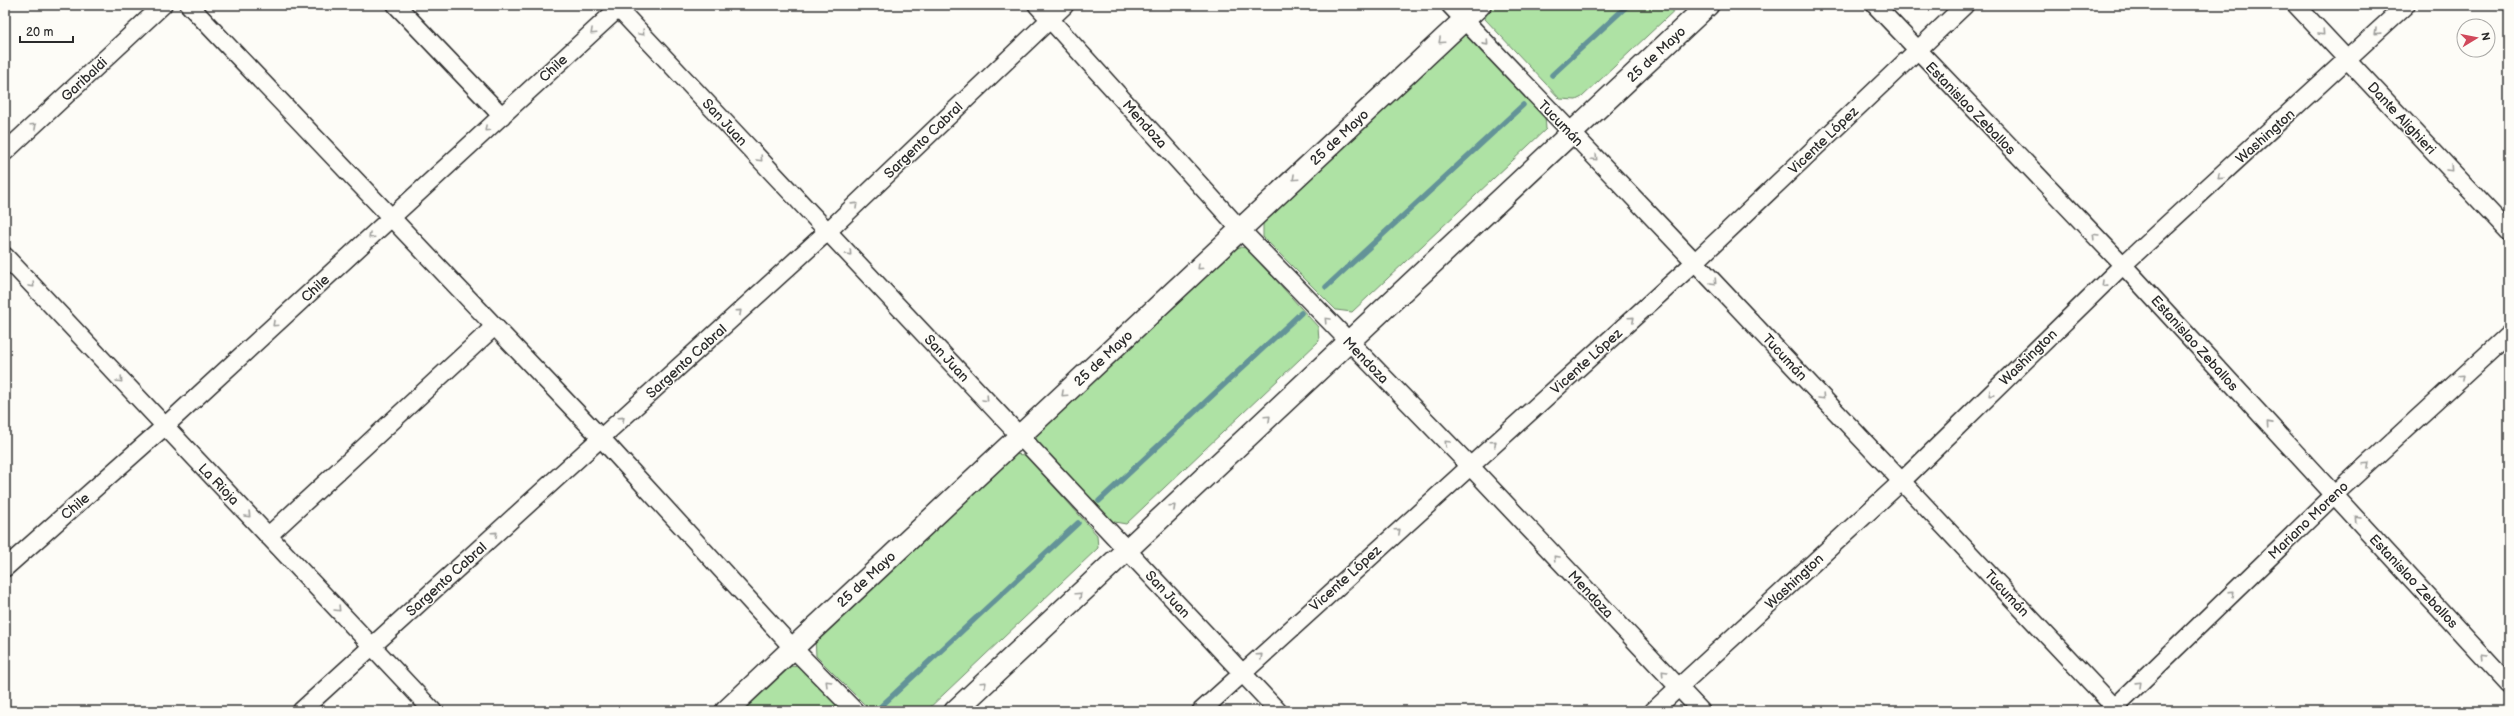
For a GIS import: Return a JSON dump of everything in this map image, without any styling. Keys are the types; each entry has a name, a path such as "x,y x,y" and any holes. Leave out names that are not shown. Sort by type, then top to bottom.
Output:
{"street":[{"name":"Garibaldi","path":"5,152 163,5"},
{"path":"189,5 601,438 793,648 856,711"},
{"path":"396,5 502,116"},
{"name":"Mendoza","path":"1037,5 1240,229 1470,466 1701,711"},
{"name":"Sargento Cabral","path":"301,711 828,231 1065,5"},
{"name":"Tucumán","path":"1450,5 1902,481 2114,710"},
{"name":"25 de Mayo","path":"726,711 1480,5"},
{"name":"25 de Mayo","path":"955,711 1708,5"},
{"name":"Estanislao Zeballos","path":"1875,5 1916,50 2123,265 2509,685"},
{"name":"Vicente López","path":"1201,711 1695,262 1965,5"},
{"name":"Dante Alighieri","path":"2296,5 2509,232"},
{"name":"Washington","path":"1653,711 1902,481 2123,265 2348,60 2406,5"},
{"name":"Chile","path":"5,568 164,427 502,116 618,6"},
{"name":"San Juan","path":"618,6 1278,711"},
{"name":"La Rioja","path":"5,256 164,427 434,711"},
{"path":"268,536 495,326"},
{"name":"Mariano Moreno","path":"2114,710 2334,495 2509,334"}],"green space":[{"path":"1489,5 1680,5 1582,97 1576,100 1560,99 1485,19"},
{"path":"1459,35 1474,36 1545,116 1546,129 1352,312 1336,310 1263,237 1263,219"},
{"path":"1232,246 1247,248 1318,327 1319,341 1126,524 1109,521 1037,448 1036,430"},
{"path":"1012,454 1026,455 1097,535 1098,548 926,711 871,711 816,656 815,638"},
{"path":"788,666 803,667 842,711 739,711"}],"waterway":[{"path":"1552,75 1628,5"},
{"path":"1326,287 1523,105"},
{"path":"1099,501 1301,313"},
{"path":"877,710 1078,523"}]}
